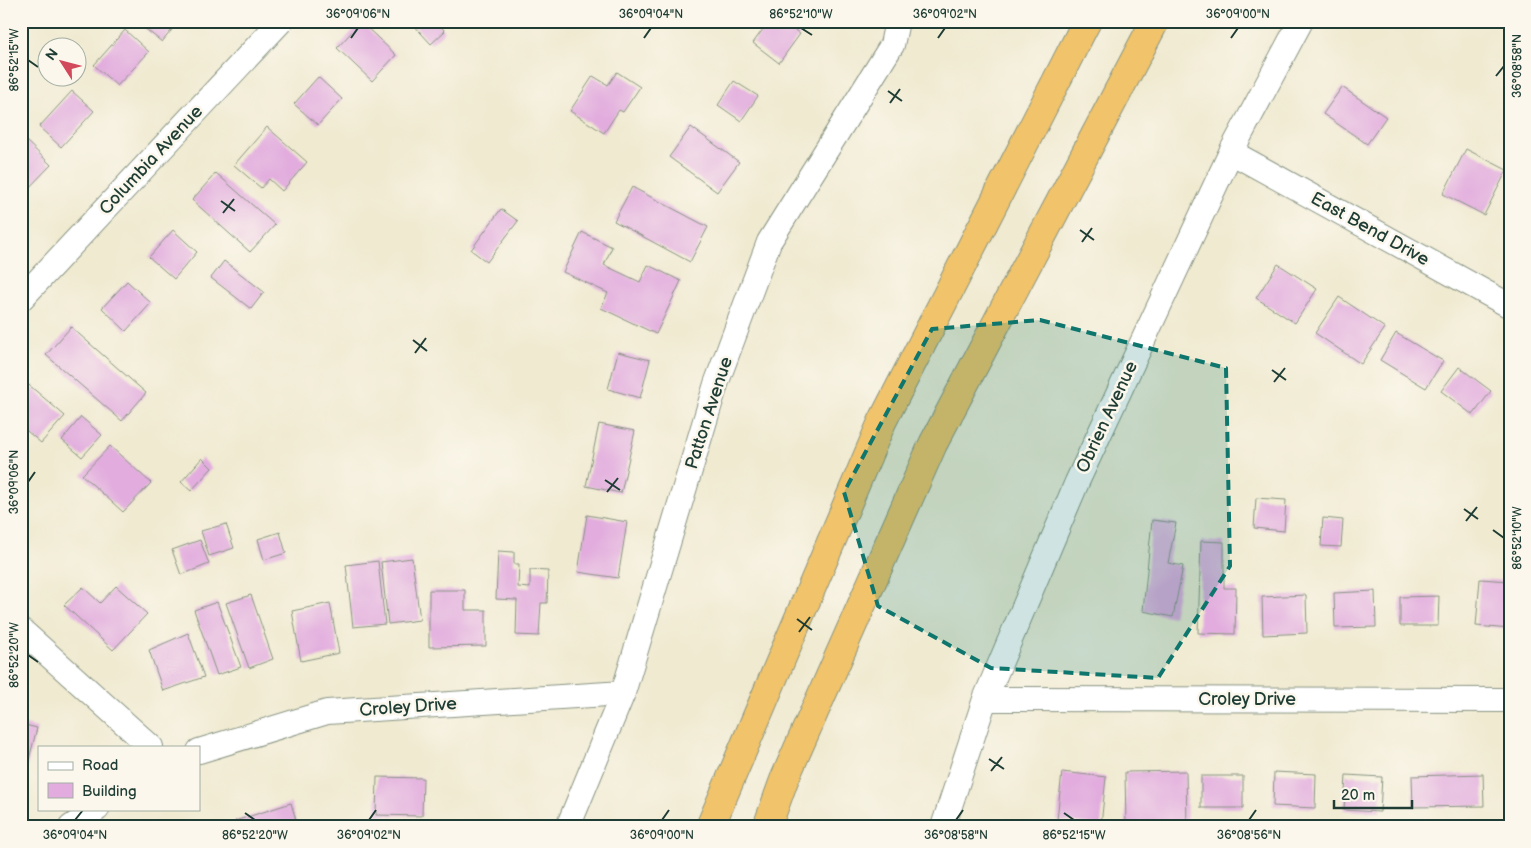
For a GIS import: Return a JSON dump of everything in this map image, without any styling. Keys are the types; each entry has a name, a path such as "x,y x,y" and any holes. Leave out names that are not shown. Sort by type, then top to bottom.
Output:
{"highway":[{"path":"710,827 882,422 1087,21"},
{"path":"767,827 784,780 934,444 1155,21"}],"street":[{"name":"Columbia Avenue","path":"21,299 281,21"},
{"name":"Patton Avenue","path":"568,827 623,693 716,384 769,242 892,45 897,21"},
{"name":"Obrien Avenue","path":"944,827 985,699 1077,482 1230,152 1301,21"},
{"name":"East Bend Drive","path":"1230,152 1510,306"},
{"path":"21,630 150,746"},
{"name":"Croley Drive","path":"200,751 327,712 623,693"},
{"name":"Croley Drive","path":"985,699 1510,700"},
{"path":"71,827 96,810"}],"highlighted area":[{"path":"1040,320 1226,368 1230,566 1158,678 991,668 878,606 844,492 932,329"}],"building":[{"path":"139,21 179,21 162,42 138,23"},
{"path":"410,21 436,21 445,31 431,44"},
{"path":"769,21 783,21 800,34 779,63 753,43"},
{"path":"361,22 396,55 372,81 337,48"},
{"path":"125,30 149,52 117,86 94,65"},
{"path":"617,72 640,87 623,112 619,110 604,133 570,111 593,76 608,85"},
{"path":"318,77 342,99 318,125 294,104"},
{"path":"734,81 758,96 741,121 718,105"},
{"path":"1342,87 1386,117 1367,144 1323,114"},
{"path":"72,91 94,111 61,147 39,127"},
{"path":"267,127 307,162 282,191 269,179 261,188 234,165"},
{"path":"691,127 739,162 717,192 669,157"},
{"path":"21,136 51,165 24,193 21,190"},
{"path":"1466,149 1507,170 1484,215 1443,194"},
{"path":"216,173 275,225 250,252 192,200"},
{"path":"632,187 708,227 690,262 614,221"},
{"path":"501,209 518,221 487,262 471,250"},
{"path":"173,230 197,252 174,279 149,257"},
{"path":"582,232 612,247 604,265 640,282 648,265 681,281 656,334 601,308 608,293 563,272"},
{"path":"224,261 264,292 251,309 211,278"},
{"path":"1278,264 1317,289 1295,323 1256,298"},
{"path":"127,281 151,303 126,331 102,308"},
{"path":"1339,297 1385,328 1361,364 1315,333"},
{"path":"71,327 146,393 122,421 46,355"},
{"path":"1396,333 1443,361 1426,388 1380,360"},
{"path":"618,352 650,360 640,398 608,389"},
{"path":"1459,367 1491,391 1473,415 1441,391"},
{"path":"29,385 65,416 41,443 21,426 21,393"},
{"path":"81,417 102,435 82,457 62,440"},
{"path":"599,424 635,431 621,493 586,486"},
{"path":"110,446 151,483 123,512 82,475"},
{"path":"202,458 212,468 191,491 181,482"},
{"path":"1256,498 1286,500 1284,531 1254,528"},
{"path":"587,515 627,522 618,578 578,572"},
{"path":"1323,518 1343,520 1341,547 1321,546"},
{"path":"1152,520 1176,523 1168,563 1183,566 1173,617 1143,611"},
{"path":"226,524 234,548 209,556 201,531"},
{"path":"280,532 286,553 264,560 258,539"},
{"path":"200,540 209,564 181,575 172,550"},
{"path":"1201,541 1224,542 1224,588 1236,588 1235,634 1198,633"},
{"path":"498,551 514,552 514,564 519,564 518,587 530,588 530,570 548,571 547,603 541,603 539,636 516,635 517,600 496,599"},
{"path":"412,558 420,620 388,624 381,562"},
{"path":"378,561 385,624 353,627 346,565"},
{"path":"1480,579 1510,581 1510,629 1476,626"},
{"path":"116,586 147,614 113,650 64,605 83,587 100,603"},
{"path":"429,590 465,590 465,610 486,610 486,646 429,647"},
{"path":"1375,591 1376,627 1335,628 1334,593"},
{"path":"251,595 273,659 249,668 226,603"},
{"path":"1306,595 1307,633 1263,635 1262,597"},
{"path":"1439,596 1438,626 1400,626 1400,597"},
{"path":"217,602 241,667 217,675 194,610"},
{"path":"330,603 339,653 301,661 292,611"},
{"path":"188,633 204,677 163,691 149,650"},
{"path":"21,724 37,728 26,771 21,770"},
{"path":"1186,771 1187,827 1126,827 1125,772"},
{"path":"1062,772 1106,777 1101,825 1057,820"},
{"path":"1274,772 1316,774 1315,808 1273,806"},
{"path":"1483,774 1484,806 1413,807 1412,776"},
{"path":"1346,775 1382,777 1380,812 1344,810"},
{"path":"1201,776 1243,776 1243,808 1201,808"},
{"path":"377,777 423,778 422,816 376,815"},
{"path":"291,803 298,827 237,827 235,821"}]}
